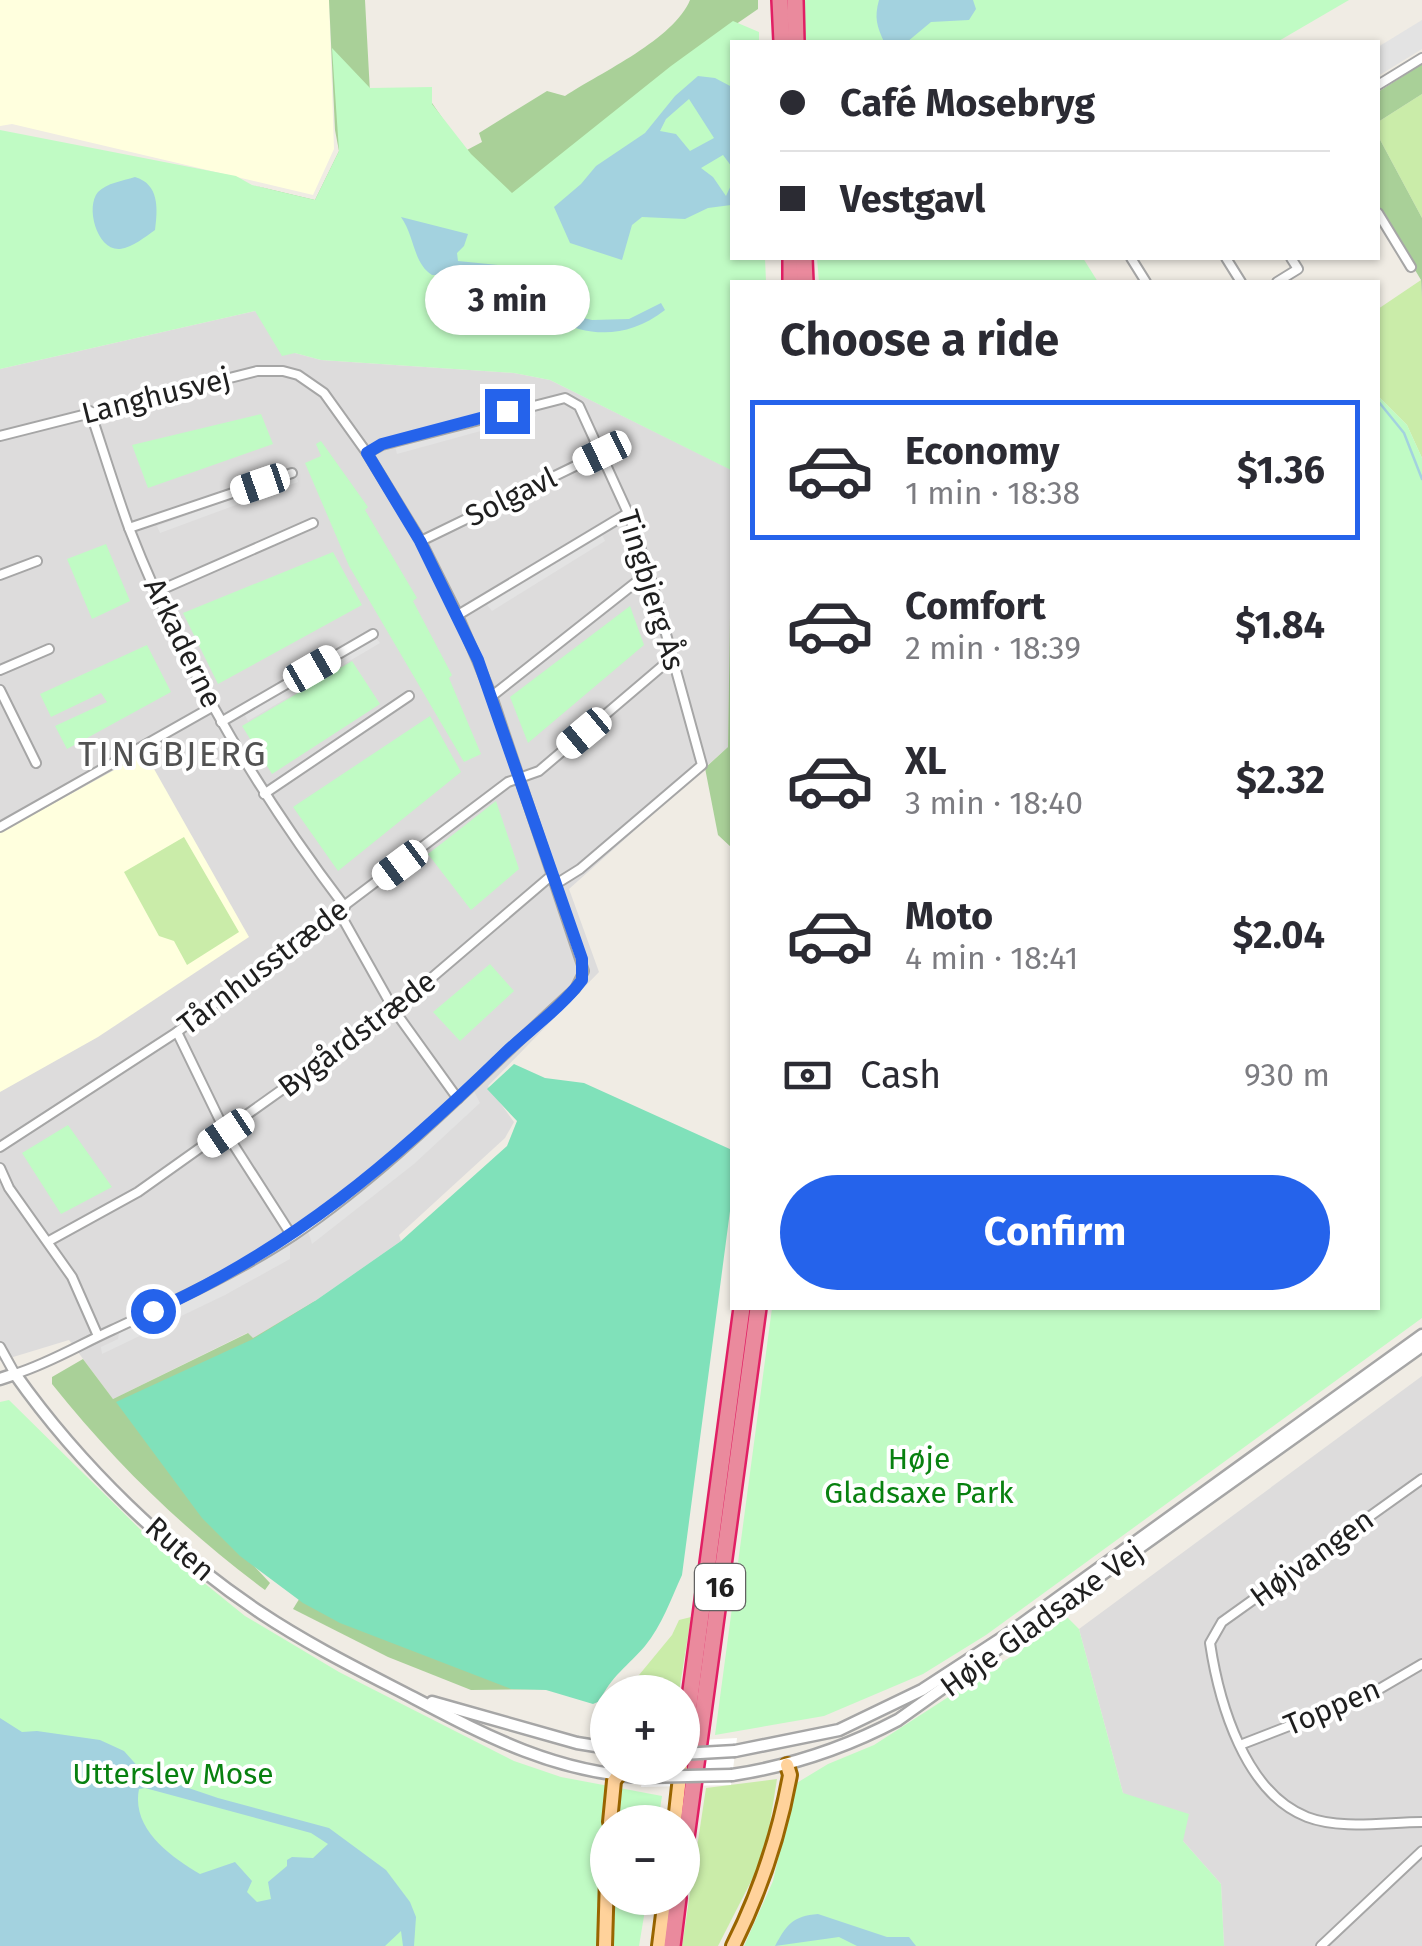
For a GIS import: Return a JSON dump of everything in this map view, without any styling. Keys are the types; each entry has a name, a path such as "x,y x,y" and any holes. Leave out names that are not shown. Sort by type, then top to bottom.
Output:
{"highway":[{"path":"780,0 782,40"},
{"path":"795,0 796,40"},
{"name":"16","path":"693,1675 742,1310"},
{"name":"16","path":"690,1805 758,1310"},
{"path":"672,1946 676,1915"}],"main road":[{"path":"733,1946 772,1857 790,1774 787,1765"},
{"path":"605,1946 606,1915"},
{"path":"659,1946 663,1915"}],"street":[{"path":"1380,84 1422,58"},
{"path":"1380,216 1410,268"},
{"path":"1280,280 1298,269 1292,260"},
{"name":"Langhusvej","path":"0,436 257,371 282,370 312,382 324,393 367,453"},
{"name":"Tingbjerg Ås","path":"367,453 382,444 557,398 579,406 628,513 649,572 702,765"},
{"name":"Arkaderne","path":"90,411 129,528 212,708 264,794 342,909 394,1010 458,1099"},
{"path":"0,1379 42,1366 208,1286 292,1236 388,1162 458,1099 575,989 584,970 492,696 458,615 420,541 367,453"},
{"name":"Solgavl","path":"420,541 602,453"},
{"path":"129,528 292,473"},
{"path":"458,615 628,513"},
{"path":"156,592 314,523"},
{"path":"0,574 36,561"},
{"path":"492,696 649,572"},
{"path":"221,722 373,634"},
{"path":"0,670 49,648"},
{"name":"Tårnhusstræde","path":"0,1147 177,1032 508,782 540,771 673,657"},
{"path":"1,695 36,763"},
{"path":"264,794 409,696"},
{"path":"0,828 212,708"},
{"name":"Bygårdstræde","path":"48,1242 138,1192 226,1133 394,1010 554,880 580,869 702,765"},
{"path":"177,1032 226,1133 292,1236"},
{"path":"0,1168 9,1188 72,1277 98,1336"},
{"name":"Høje Gladsaxe Vej","path":"700,1754 763,1747 839,1730 948,1674 1422,1335"},
{"name":"Høje Gladsaxe Vej","path":"700,1775 787,1765 870,1734 928,1702 1422,1346"},
{"name":"Ruten","path":"0,1347 36,1406 161,1535 217,1582 277,1623 408,1694 528,1754 590,1770"},
{"name":"Højvangen","path":"1240,1745 1226,1713 1210,1643 1222,1622 1422,1479"},
{"name":"Toppen","path":"1240,1745 1370,1695 1422,1664"},
{"name":"Ruten","path":"408,1694 590,1745"},
{"path":"1240,1745 1266,1788 1283,1805 1309,1818 1337,1823 1422,1822"},
{"path":"763,1747 775,1752 787,1765"},
{"path":"1321,1946 1422,1851"}],"shaded area":[{"path":"0,0 329,0 334,149 313,195 12,124 0,126"},
{"path":"1422,20 1422,49 1380,75 1380,46"},
{"path":"255,311 295,353 321,360 514,373 550,380 730,469 728,747 569,889 599,972 488,1086 514,1122 505,1138 399,1235 401,1241 315,1301 253,1339 247,1333 113,1399 69,1340 0,1361 0,369"},
{"path":"534,409 536,416 397,454 395,446"},
{"path":"296,476 298,482 160,533 157,526"},
{"path":"602,535 605,541 492,611 487,605"},
{"path":"376,638 380,643 248,721 245,715"},
{"path":"145,753 249,937 98,1037 0,1092 0,833"},
{"path":"474,1091 480,1103 414,1164 312,1244 308,1231 359,1193"},
{"path":"290,1242 290,1259 102,1354 101,1347 118,1339 119,1333 215,1287"},
{"path":"1422,1376 1422,1946 1224,1946 1221,1884 1183,1841 1123,1793 1079,1629"}],"green space":[{"path":"329,0 365,0 372,130 432,103 465,151 482,142 479,133 547,91 565,96 635,54 669,28 690,0 758,0 758,9 703,47 565,197 408,227 252,185 315,200 339,151"},
{"path":"802,0 1349,0 1280,40 804,40"},
{"path":"733,21 759,32 759,40 730,40 730,260 765,260 766,280 730,280 730,470 550,380 514,373 321,360 295,353 282,356 255,311 0,369 0,130 236,176 252,185 315,200 339,151 332,48 370,88 432,87 432,104 471,154 512,193"},
{"path":"1422,64 1422,94 1380,121 1380,91"},
{"path":"1422,94 1422,218 1380,140 1380,121"},
{"path":"1380,140 1422,218 1422,298 1421,280 1380,211"},
{"path":"817,260 1084,260 1097,280 819,280"},
{"path":"1421,280 1422,458 1407,425 1380,398 1380,308"},
{"name":"Høje Gladsaxe Park","path":"1380,398 1407,425 1422,458 1422,1318 986,1635 923,1674 824,1716 715,1735 772,1310 1380,1310"},
{"path":"261,414 273,444 148,488 132,445"},
{"path":"321,441 368,507 365,510 417,598 413,601 452,675 449,678 481,754 464,762 349,566 305,463 321,456 316,444"},
{"path":"106,544 130,601 92,619 67,559"},
{"path":"333,552 362,605 218,684 183,613"},
{"path":"630,606 644,645 528,743 510,697"},
{"path":"730,616 730,846 718,835 705,768 728,747"},
{"path":"147,645 171,692 67,749 55,726 107,702 101,693 51,717 40,694"},
{"path":"352,661 380,704 272,774 242,726"},
{"path":"430,716 461,772 338,871 293,807"},
{"path":"496,801 519,869 471,910 428,854"},
{"path":"184,837 239,932 187,965 174,941 159,936 124,872"},
{"path":"490,964 514,991 460,1041 433,1012"},
{"path":"514,1064 545,1078 584,1083 730,1149 730,1211 682,1575 666,1612 639,1653 617,1675 590,1675 590,1703 546,1690 511,1689 340,1623 303,1603 240,1556 202,1518 116,1402 253,1339 401,1241 507,1146 517,1121 487,1089"},
{"path":"68,1125 112,1187 61,1214 22,1153"},
{"path":"315,1301 241,1552 270,1583 265,1590 151,1494 76,1413 52,1384 52,1377 83,1359 113,1399 248,1333 253,1338"},
{"name":"Utterslev Mose","path":"9,1400 151,1540 245,1616 339,1672 514,1761 590,1785 662,1796 661,1805 590,1805 590,1915 644,1915 639,1946 0,1946 0,1402"},
{"path":"301,1596 555,1689 471,1690 388,1657 293,1609"},
{"path":"1066,1616 1079,1629 1123,1793 1189,1814 1183,1841 1221,1884 1224,1946 744,1946 773,1881 795,1784 828,1764 874,1745 1015,1654"},
{"path":"691,1617 682,1675 639,1675 672,1635 679,1620"},
{"path":"777,1779 765,1854 718,1946 682,1946 687,1915 700,1915 700,1828 706,1788"}],"water":[{"path":"879,0 973,0 976,9 969,20 931,22 909,40 883,40 877,12"},
{"path":"698,76 715,78 730,86 730,164 723,155 701,168 726,196 730,187 730,205 708,208 685,219 642,217 632,225 622,260 570,243 554,207 596,166 645,133 675,96","holes":["689,99 714,138 690,151 676,134 660,131 666,119"]},
{"path":"135,177 153,191 155,230 130,246 112,248 95,227 94,199 106,186"},
{"path":"401,217 468,234 457,253 458,261 498,265 529,291 575,316 592,320 629,319 661,303 665,310 620,331 576,328 534,307 495,276 432,275 421,264"},
{"path":"0,1718 22,1732 100,1740 124,1751 141,1770 156,1777 329,1828 386,1870 410,1902 416,1917 414,1946 403,1946 401,1931 385,1946 0,1946","holes":["139,1789 311,1833 328,1844 313,1858 287,1860 287,1866 268,1882 271,1899 257,1902 247,1892 252,1881 235,1862 200,1874 166,1850 141,1817"]},
{"path":"818,1914 887,1937 909,1937 916,1946 857,1946 839,1937 775,1946 792,1922"}],"pier":[{"path":"737,1738 731,1785 641,1787 700,1785 700,1740"}],"waterway":[{"path":"1380,403 1404,433 1422,479"}],"district":[{"name":"TINGBJERG","path":"173,754"}],"route":[{"path":"153,1311 208,1286 292,1236 333,1206 458,1099 582,980 582,959 478,660 444,585 367,453 382,444 507,411"}]}
